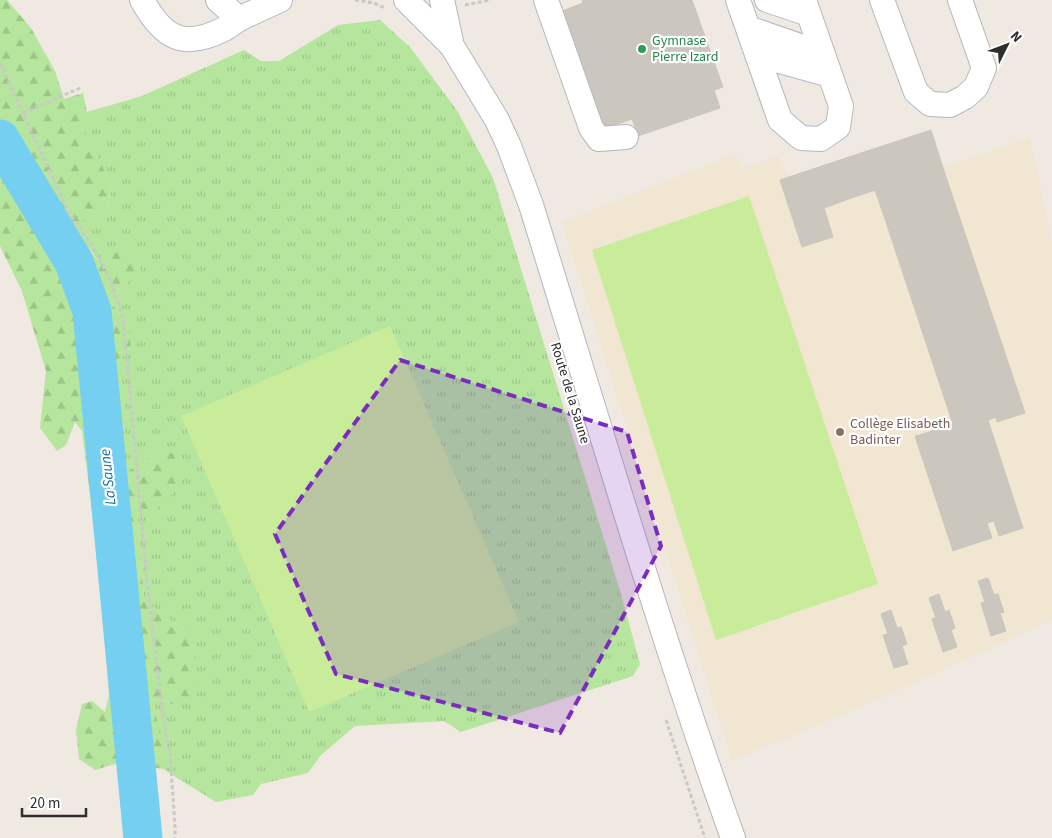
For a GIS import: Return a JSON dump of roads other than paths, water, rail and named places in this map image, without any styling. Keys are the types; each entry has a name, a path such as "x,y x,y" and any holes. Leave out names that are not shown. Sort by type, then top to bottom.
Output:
{"street":[{"path":"142,0 161,27 170,35 182,40 200,38 224,29 239,19 280,0"},
{"path":"218,0 239,19"},
{"path":"546,0 591,128 599,138 626,137"},
{"path":"743,13 780,120 801,138 821,139 838,127 841,106 807,7 767,0"},
{"path":"882,0 916,92 930,104 950,105 965,98 976,87 984,68 960,0"},
{"name":"Route de la Saune","path":"449,4 452,46"},
{"name":"Route de la Saune","path":"398,5 452,46 497,120 509,146 531,205 658,620 696,736 733,838"},
{"path":"743,13 823,55"},
{"path":"758,55 823,55"}],"waterway":[{"name":"La Saune","path":"0,139 74,262 92,311 143,838"}],"place":[{"name":"Gymnase Pierre Izard","path":"642,49"},
{"name":"Collège Elisabeth Badinter","path":"840,432"}]}
